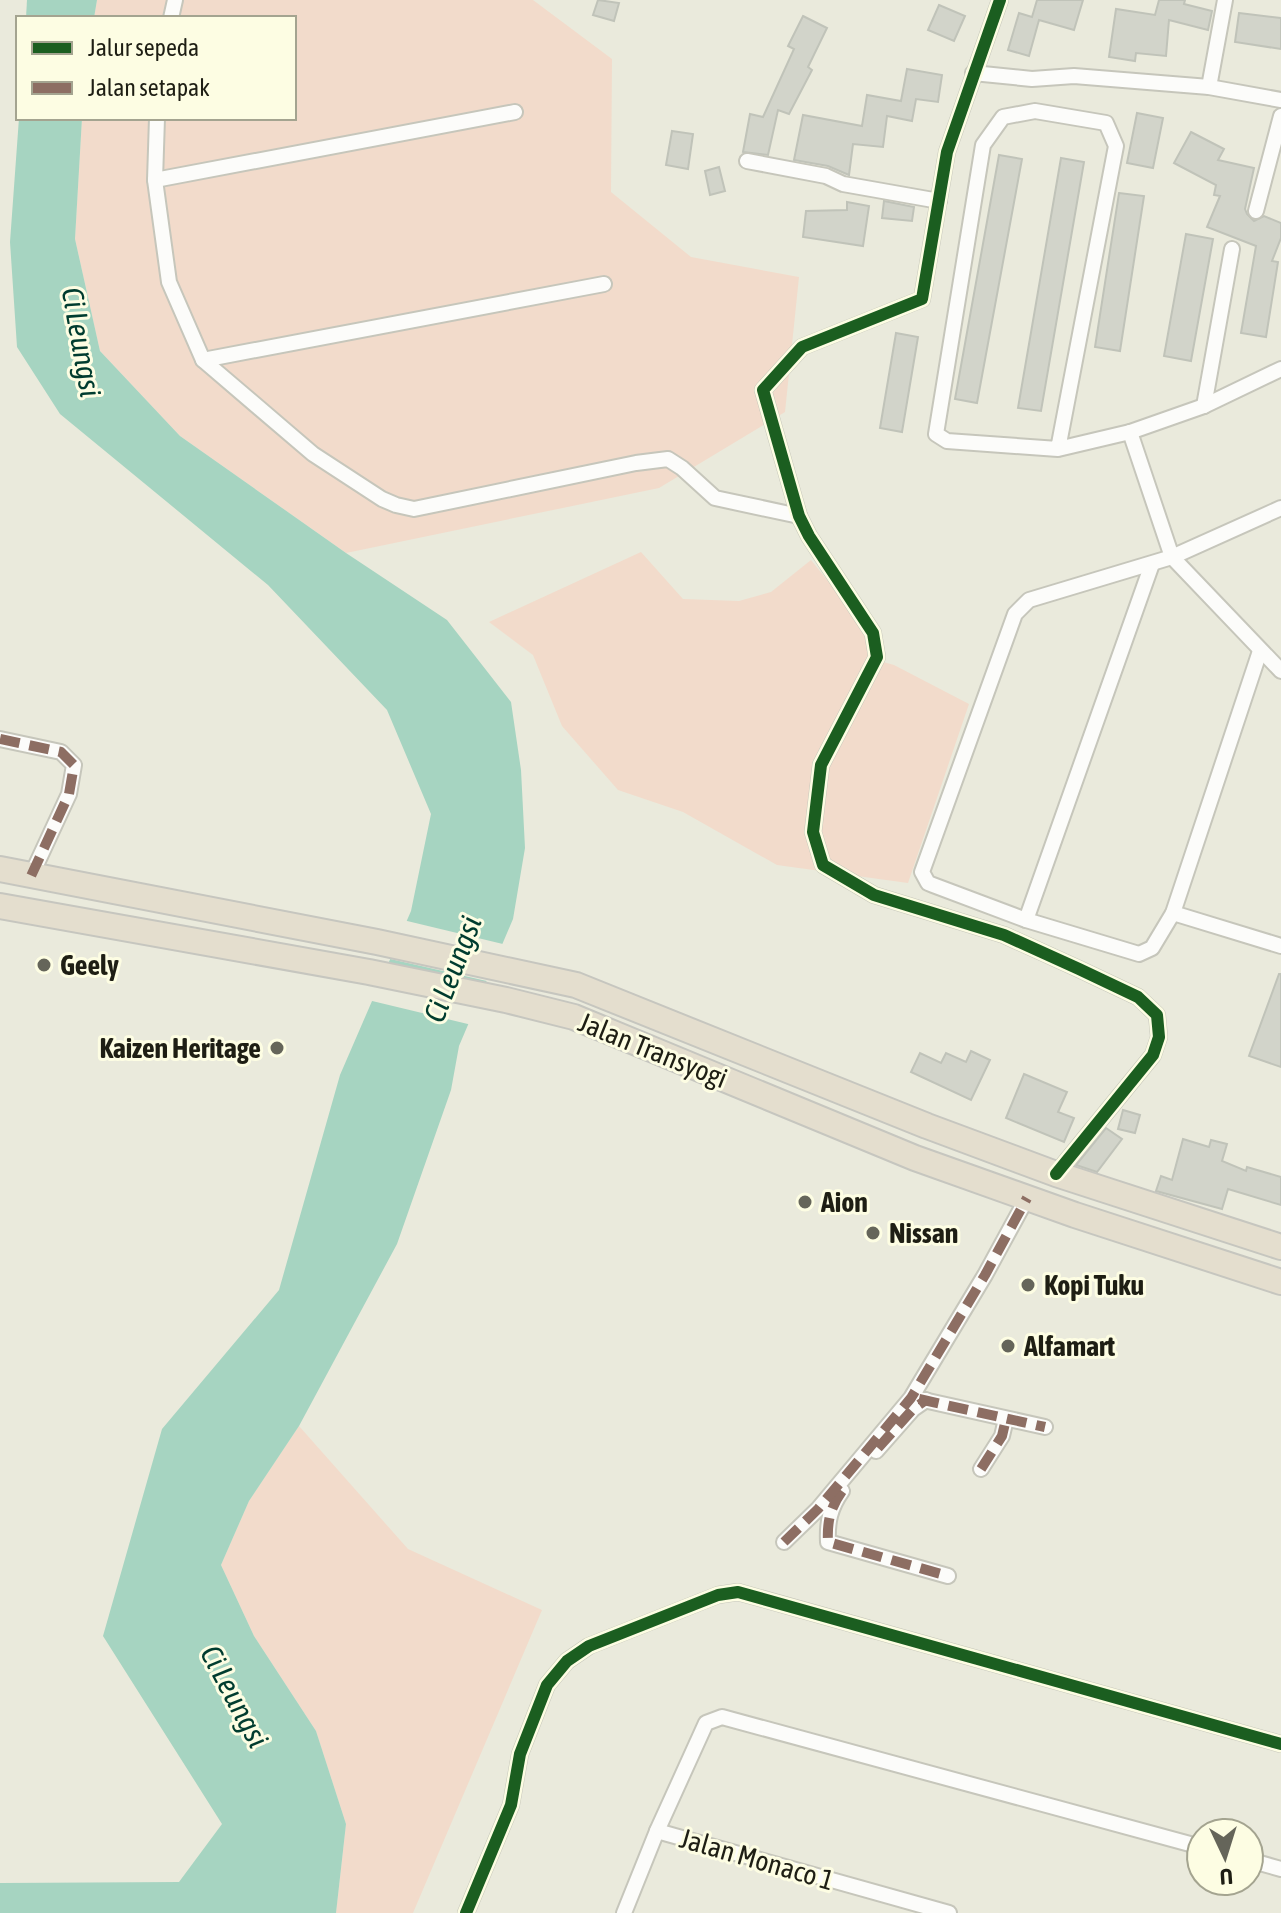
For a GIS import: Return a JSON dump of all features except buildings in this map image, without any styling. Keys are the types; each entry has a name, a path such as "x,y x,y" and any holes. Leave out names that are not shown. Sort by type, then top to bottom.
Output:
{"highway":[{"name":"Jalan Transyogi","path":"0,869 377,942 576,985 927,1126 1056,1174 1281,1247"},
{"name":"Jalan Transyogi","path":"0,906 369,972 506,1000 597,1026 915,1158 1281,1282"}],"street":[{"path":"1000,0 947,152 922,299 802,347 763,390 799,516 873,633 877,657 821,765 813,832 823,865 874,895 1004,935 1138,997 1157,1015 1159,1037 1153,1055 1056,1174"},
{"path":"1209,87 1225,0"},
{"path":"973,73 1032,79 1074,76 1209,87 1281,100"},
{"path":"1058,449 1116,146 1106,123 1035,111 1003,117 983,145 936,434 947,441 1058,449 1130,432 1204,406 1281,369"},
{"path":"155,180 515,112"},
{"path":"1256,211 1281,116"},
{"path":"157,120 155,180 169,282 203,360 313,454 396,505 414,509 668,459 715,498 799,516"},
{"path":"747,161 826,176 843,184 939,201"},
{"path":"1204,406 1232,249"},
{"path":"203,360 604,284"},
{"path":"1130,432 1172,557 1281,671"},
{"path":"1260,651 1173,913 1152,948 1139,954 1026,920 928,883 922,872 1015,614 1029,600 1172,557 1281,508"},
{"path":"1026,920 1152,564"},
{"path":"0,739 61,752 74,765 69,794 31,876"},
{"path":"1173,913 1281,946"},
{"path":"948,1576 828,1542 827,1525 833,1504 855,1474 913,1409 1027,1198"},
{"path":"918,1399 1045,1427"},
{"path":"784,1542 918,1399"},
{"path":"981,1469 1002,1436 1006,1419"},
{"path":"466,1913 511,1805 520,1754 547,1685 567,1661 589,1646 718,1595 738,1592 1281,1744"},
{"path":"624,1913 706,1723 722,1717 1185,1843"},
{"name":"Jalan Monaco 1","path":"657,1831 949,1913"}],"shaded area":[{"path":"97,0 533,0 612,59 611,192 691,257 799,277 785,412 659,488 346,553 180,436 100,351 75,239 82,120 296,120 296,16 94,16"},
{"path":"641,552 683,599 739,601 771,592 811,560 857,617 876,660 894,665 969,704 908,883 777,865 683,812 618,790 562,726 533,655 489,622"},
{"path":"299,1426 408,1549 542,1610 413,1913 336,1913 346,1824 316,1731 254,1636 221,1565 249,1501"}],"water":[{"path":"27,0 97,0 94,16 26,16"},
{"name":"Ci Leungsi","path":"19,120 82,120 75,239 100,351 180,436 447,620 511,702 521,770 525,848 513,919 459,1046 451,1090 397,1244 299,1426 249,1501 221,1565 254,1636 316,1731 346,1824 336,1913 0,1913 0,1883 179,1882 222,1824 103,1636 162,1429 279,1290 340,1075 411,911 431,814 387,710 268,585 60,414 17,347 10,242"}],"pier":[{"path":"403,920 507,945 491,982 386,958"},
{"path":"384,963 489,987 472,1025 368,1000"}],"marked path":[{"path":"0,739 61,752 74,765 69,794 31,876"},
{"path":"784,1542 818,1509 911,1398 1027,1198"},
{"path":"919,1399 1045,1427"},
{"path":"878,1448 913,1409 926,1400"},
{"path":"981,1469 1002,1436 1006,1419"},
{"path":"842,1491 830,1515 828,1542 948,1576"}],"cycle path":[{"path":"1000,0 947,152 922,299 802,347 763,390 799,516 873,633 877,657 821,765 813,832 823,865 874,895 1004,935 1138,997 1157,1015 1159,1037 1153,1055 1056,1174"},
{"path":"466,1913 511,1805 520,1754 547,1685 567,1661 589,1646 718,1595 738,1592 1281,1744"}],"place":[{"name":"Geely","path":"44,965"},
{"name":"Kaizen Heritage","path":"277,1048"},
{"name":"Aion","path":"805,1202"},
{"name":"Nissan","path":"873,1233"},
{"name":"Kopi Tuku","path":"1028,1285"},
{"name":"Alfamart","path":"1008,1346"}]}
